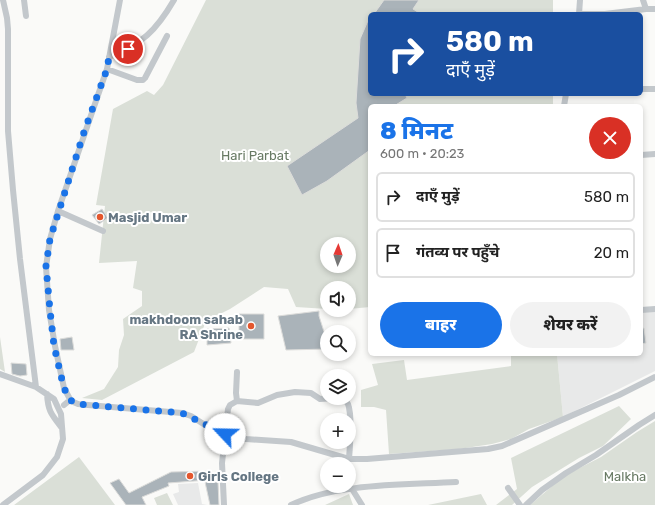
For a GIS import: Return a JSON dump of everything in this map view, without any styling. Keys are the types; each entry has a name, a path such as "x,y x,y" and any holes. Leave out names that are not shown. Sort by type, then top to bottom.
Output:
{"street":[{"path":"3,0 8,29 8,131 13,190 36,387"},
{"path":"24,0 26,16"},
{"path":"120,0 107,69 58,211 50,239 46,266 54,346 64,388 70,400 78,404 182,413 225,434 246,439 291,442 342,457"},
{"path":"109,57 128,49 146,37 154,29 174,0"},
{"path":"579,12 580,0"},
{"path":"643,0 646,10"},
{"path":"626,12 655,8"},
{"path":"107,69 137,80 143,80 168,36"},
{"path":"643,89 655,89"},
{"path":"643,155 655,154"},
{"path":"58,211 102,231"},
{"path":"643,310 655,309"},
{"path":"237,372 237,401"},
{"path":"0,374 36,387 54,399 61,407 63,439 57,457 48,468 37,480 3,505"},
{"path":"356,459 488,449 502,446 619,395 655,377"},
{"path":"224,505 222,463 228,407 237,401 258,403 277,395 295,392 311,393 320,399"},
{"path":"46,394 51,415 62,428"},
{"path":"61,407 70,400"},
{"path":"349,405 349,457"},
{"path":"526,505 542,490 566,473 596,455 655,415"},
{"path":"356,489 456,482"},
{"path":"508,488 520,505"},
{"path":"291,505 331,493"},
{"path":"354,493 362,505"}],"shaded area":[{"path":"643,312 655,312 655,371 563,417 557,356 643,356"},
{"path":"198,483 202,504 207,505 178,505 173,494 179,492 178,484"}],"green space":[{"name":"Hari Parbat","path":"206,0 553,0 553,12 368,12 368,96 553,96 553,104 368,104 368,307 356,308 356,281 320,281 320,309 296,307 288,289 264,287 230,309 206,321 194,352 102,400 82,398 104,389 118,367 119,350 124,335 123,319 142,306 142,291 133,288 137,261 99,263 105,206 96,205 113,109 147,91 154,95 163,85"},
{"path":"0,337 5,372 0,369"},
{"path":"511,356 557,356 563,417 529,429 511,439 492,444 459,449 389,454 386,410 374,407 361,407 361,390 378,385 372,364 404,360 407,380 511,366"},
{"name":"Malkha","path":"619,406 631,419 603,446 579,458 532,487 512,505 496,505 517,489 511,458"},
{"name":"Malkha","path":"655,421 655,505 530,505 564,476 601,457"},
{"path":"79,457 115,505 14,505"},
{"path":"167,493 173,505 157,505 154,498"},
{"path":"349,494 353,505 325,505"},
{"path":"481,494 487,505 428,505"}],"building":[{"path":"384,0 419,0 413,9 418,12 375,12"},
{"path":"368,21 368,96 406,96 407,98 397,104 368,104 368,151 327,181 302,195 287,166 358,118 356,103 360,39"},
{"name":"Masjid Umar","path":"102,209 108,218 99,224 92,215"},
{"path":"319,311 322,325 320,325 320,349 286,350 278,316"},
{"name":"makhdoom sahab RA Shrine","path":"239,314 264,314 264,339 239,339"},
{"path":"229,328 231,343 207,345 207,329"},
{"path":"643,328 644,328 646,343 643,344"},
{"path":"72,337 74,350 61,350 60,339"},
{"path":"11,363 26,364 27,375 20,376 12,374"},
{"path":"209,471 208,480 168,483 169,486 142,497 146,505 126,505 110,483 119,479 129,493 171,472"},
{"name":"Girls College","path":"205,482 218,482 219,505 210,505"}],"place":[{"name":"Masjid Umar","path":"100,217"},
{"name":"makhdoom sahab RA Shrine","path":"251,326"},
{"name":"Girls College","path":"190,476"}],"route":[{"path":"128,49 109,57 107,69 84,132 50,239 46,266 50,310 54,346 64,388 71,401 78,404 182,413 192,416 205,425 225,434"}]}
